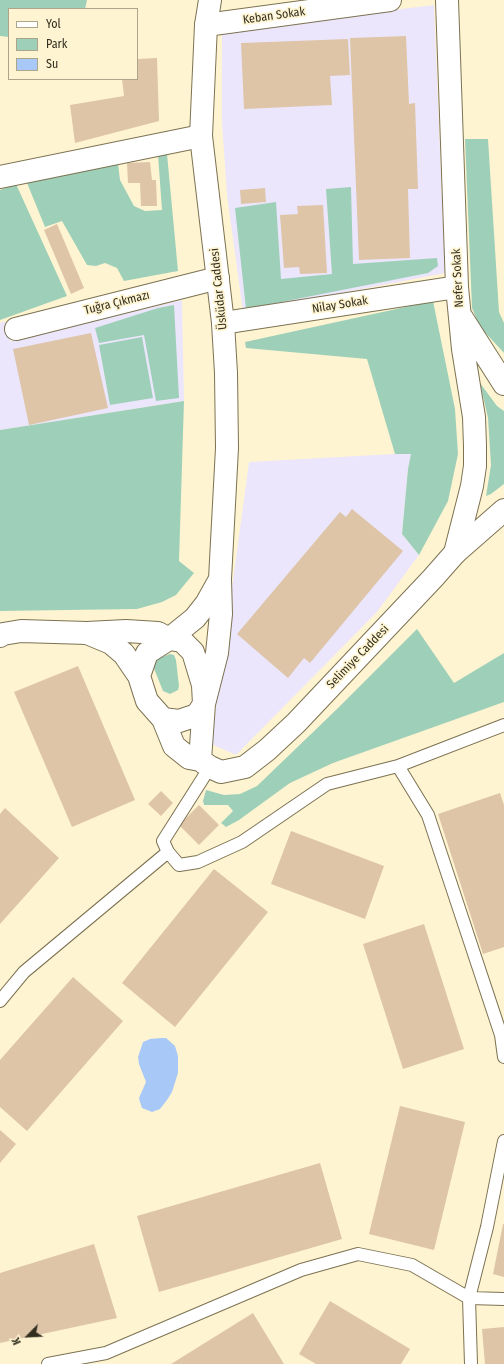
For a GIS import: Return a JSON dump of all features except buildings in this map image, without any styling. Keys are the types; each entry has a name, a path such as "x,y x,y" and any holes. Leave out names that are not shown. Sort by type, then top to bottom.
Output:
{"street":[{"name":"Üsküdar Caddesi","path":"204,704 217,653 222,614 220,579 227,448 226,373 223,323 201,136 206,25 210,0"},
{"name":"Keban Sokak","path":"206,25 390,0"},
{"name":"Nefer Sokak","path":"447,0 457,287 463,349 474,417 475,459 472,486 455,553"},
{"path":"0,177 201,136"},
{"name":"Tuğra Çıkmazı","path":"16,329 218,278"},
{"name":"Nilay Sokak","path":"223,323 457,287"},
{"path":"460,316 504,384"},
{"name":"Selimiye Caddesi","path":"163,719 174,746 189,758 205,763 221,772 245,767 268,750 296,723 455,553 504,510"},
{"path":"139,676 147,653 169,639 195,618 206,604 220,579"},
{"path":"0,636 3,634 21,631 87,633 126,631 158,633 169,639 182,641 193,652 203,685 205,763"},
{"path":"87,633 111,643 124,654 139,676 147,701 163,719 180,721 197,715 204,704"}],"lane":[{"path":"205,763 163,841 168,852 179,865 198,862 242,842 327,784 398,766 504,724"},
{"path":"398,766 428,814 501,1035 504,1057"},
{"path":"0,1001 24,972 168,852"},
{"path":"471,1364 469,1298 487,1227 504,1141"},
{"path":"48,1364 106,1353 301,1270 358,1254 412,1265 469,1298 504,1299"}],"shaded area":[{"path":"434,5 445,273 243,312 227,195 222,123 222,31"},
{"path":"182,300 184,401 0,430 0,323 5,321 10,341"},
{"path":"412,453 408,469 402,534 419,555 377,612 236,755 211,744 249,462"}],"green space":[{"path":"0,0 87,0 85,8 8,8 8,37 0,36"},
{"path":"465,139 488,139 499,312 504,323 504,353 480,327 472,308"},
{"path":"167,154 178,271 124,281 117,268 105,263 96,266 87,265 62,221 45,227 27,183 28,181 118,164 120,180 134,206 145,211 162,210 158,155"},
{"path":"16,184 67,296 0,320 0,190"},
{"path":"351,187 353,264 437,258 438,266 428,273 246,309 235,208 276,202 281,279 332,274 326,189"},
{"path":"433,301 455,409 458,454 448,501 419,555 402,534 408,469 411,454 395,454 367,359 246,348 245,342"},
{"path":"174,305 179,398 156,401 144,335 99,343 95,328 158,308"},
{"path":"142,337 153,398 110,405 99,345"},
{"path":"480,383 497,406 504,411 504,484 486,496 491,465 488,418"},
{"path":"184,401 179,561 194,573 176,595 162,602 137,609 0,611 0,430"},
{"path":"417,629 454,683 504,653 504,702 333,763 290,783 239,820 226,827 221,823 233,811 228,805 204,805 203,801 206,790 224,795 240,794 257,786"},
{"path":"170,654 174,655 176,660 179,686 178,690 170,694 163,691 151,661"}],"water":[{"path":"166,1038 175,1046 178,1056 178,1073 172,1092 167,1100 160,1109 152,1112 142,1108 140,1102 139,1098 146,1082 138,1057 143,1042 150,1039"}]}
